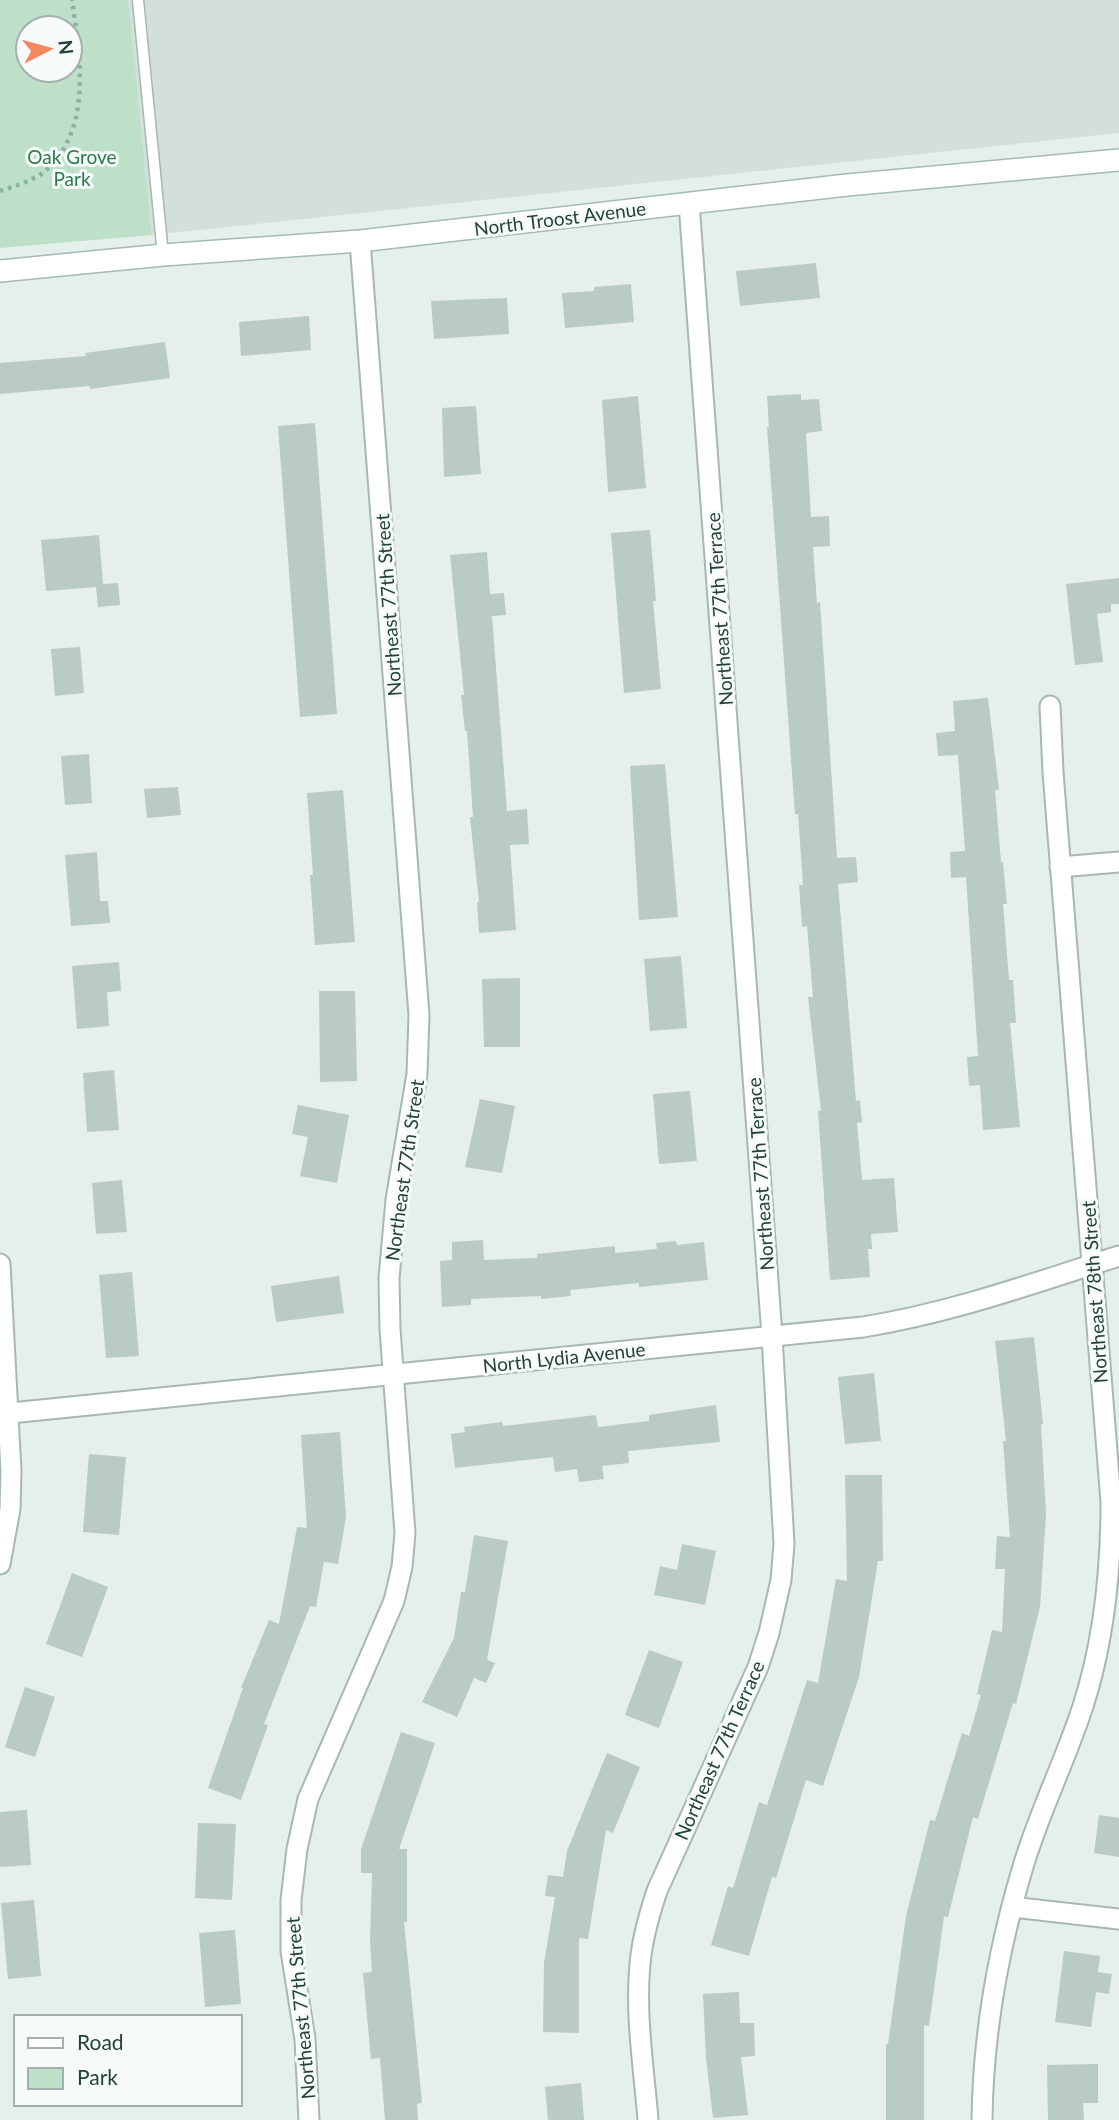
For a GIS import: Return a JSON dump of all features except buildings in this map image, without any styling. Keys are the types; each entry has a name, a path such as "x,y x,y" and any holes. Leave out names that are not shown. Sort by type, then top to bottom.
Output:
{"street":[{"name":"North Troost Avenue","path":"0,271 163,255 360,241 846,185 1119,160"},
{"name":"Northeast 77th Terrace","path":"648,2120 639,2002 640,1964 646,1927 657,1891 758,1667 769,1633 780,1580 783,1544 772,1336 689,203"},
{"name":"Northeast 77th Street","path":"309,2120 305,2039 291,1951 291,1900 297,1849 307,1799 394,1601 402,1567 405,1533 390,1329 390,1265 396,1200 417,1074 419,1015 360,241"},
{"name":"Northeast 78th Street","path":"982,2120 988,2022 1012,1907 1037,1824 1064,1762 1084,1704 1114,1571 1050,706"},
{"path":"1060,867 1119,862"},
{"name":"North Lydia Avenue","path":"4,1413 863,1327 977,1302 1119,1256"},
{"path":"0,1264 4,1413 11,1471 10,1509 0,1564"},
{"path":"1012,1907 1119,1919"}],"lane":[{"path":"138,0 163,255"}],"path":[{"path":"0,191 43,173 54,162 75,122 80,83 72,0"}],"shaded area":[{"path":"128,0 1119,0 1119,133 152,235"}],"green space":[{"name":"Oak Grove Park","path":"0,0 128,0 152,235 0,248"}]}
